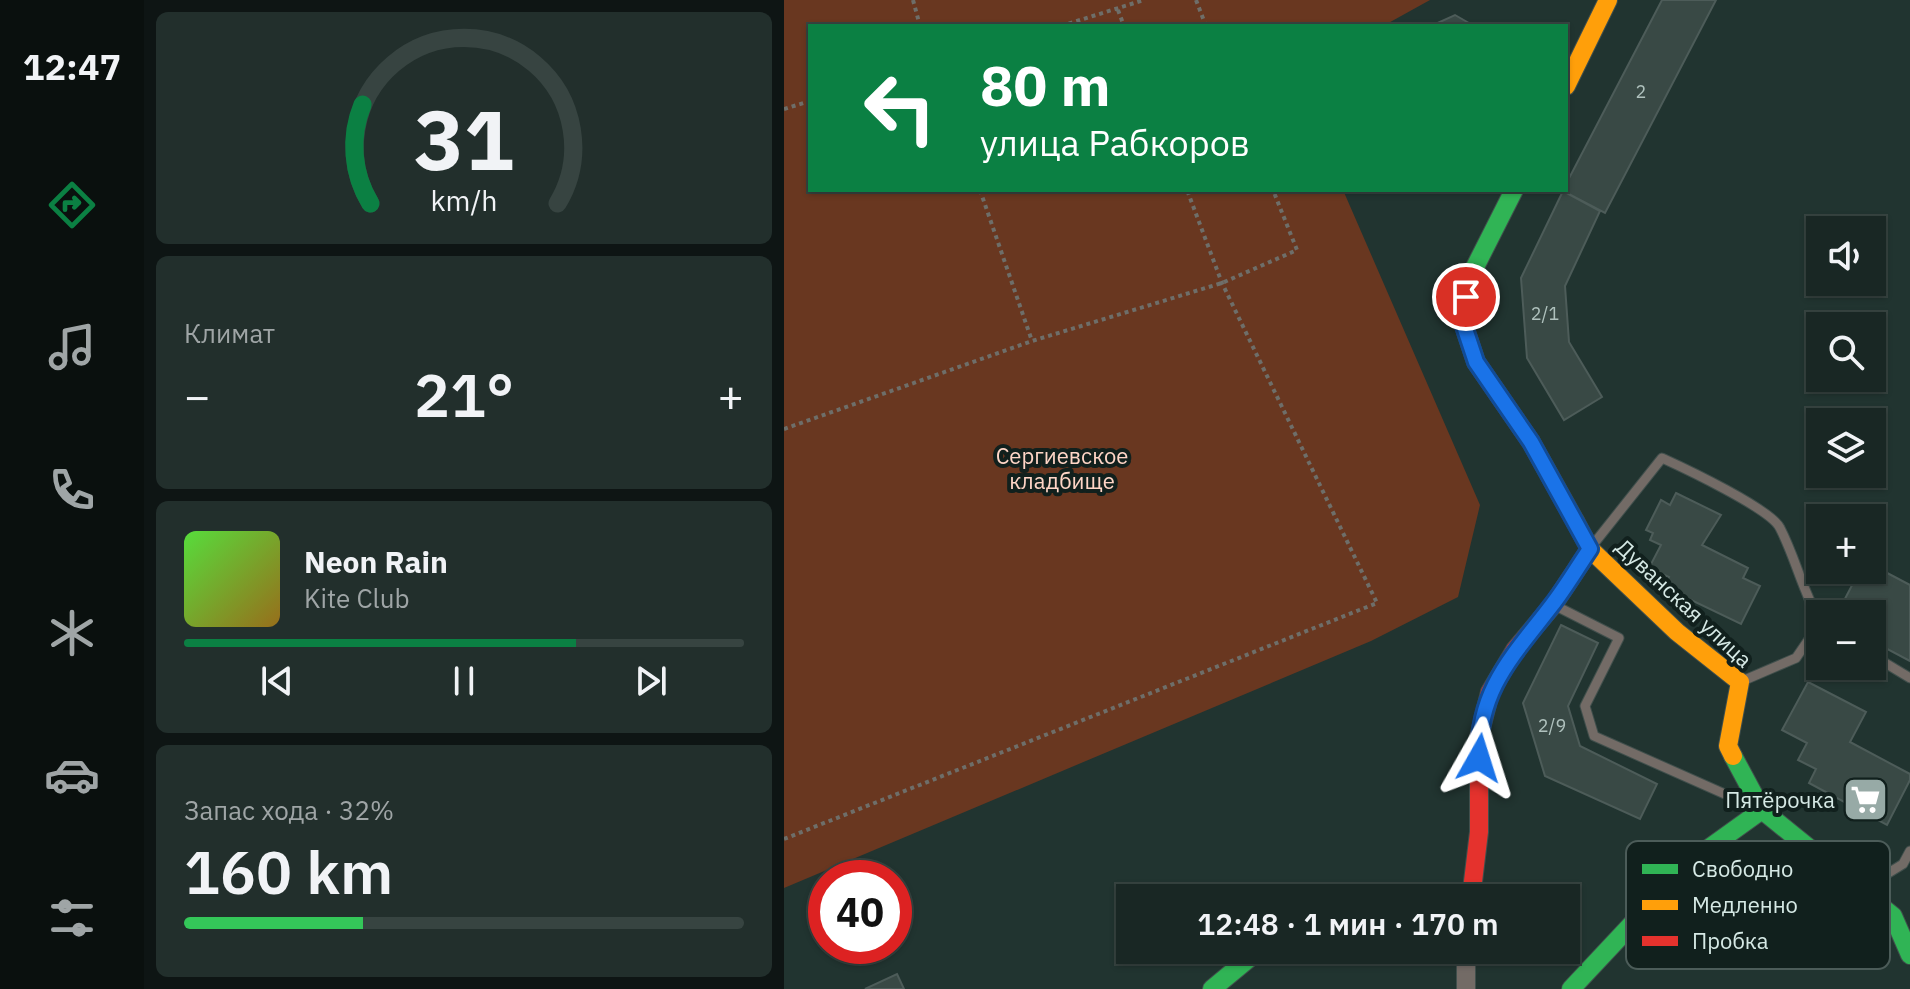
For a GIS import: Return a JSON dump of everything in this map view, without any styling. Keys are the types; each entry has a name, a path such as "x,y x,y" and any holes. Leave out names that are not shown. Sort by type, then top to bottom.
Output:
{"street":[{"path":"1568,82 1608,0"},
{"name":"Дуванская улица","path":"1513,192 1471,275 1462,320 1476,362 1531,442 1590,549 1677,632 1740,682 1728,746 1762,810 1800,841"},
{"path":"1473,884 1479,832 1479,737 1490,692 1515,650 1553,605 1590,549"},
{"path":"1719,841 1762,810"},
{"name":"Дуванская улица","path":"1890,914 1910,955"},
{"path":"1571,989 1626,930"},
{"path":"1212,989 1242,964"},
{"path":"1466,964 1466,989"}],"lane":[{"path":"1590,549 1662,458 1710,479 1779,524 1807,600"},
{"path":"1553,605 1619,638 1585,706 1594,736 1762,810"},
{"path":"1740,682 1796,658 1806,643"},
{"path":"1886,663 1910,678"},
{"path":"1890,872 1903,864 1910,851"}],"path":[{"path":"913,0 919,24"},
{"path":"1068,24 1144,0"},
{"path":"1196,0 1205,24"},
{"path":"1118,10 1123,24"},
{"path":"784,109 808,102"},
{"path":"981,192 1032,341"},
{"path":"784,839 1377,603 1222,283 1188,192"},
{"path":"784,429 1032,341 1222,283 1297,250 1274,192"}],"green space":[{"name":"Сергиевское кладбище","path":"784,0 1430,0 1387,24 808,24 808,192 1344,192 1480,505 1458,597 1371,641 851,860 808,860 808,878 784,888"}],"building":[{"path":"1662,0 1716,0 1605,213 1565,192 1568,192 1568,180"},
{"path":"1455,15 1471,24 1435,24"},
{"path":"1563,192 1600,211 1565,286 1569,342 1602,397 1564,420 1527,358 1521,278"},
{"path":"1676,493 1721,515 1702,545 1748,568 1743,578 1760,586 1741,624 1664,587 1669,577 1649,568 1661,545 1650,540 1653,533 1646,530 1661,500 1670,505"},
{"path":"1886,572 1910,585 1910,661 1886,648 1886,600 1844,600 1853,584 1886,584"},
{"path":"1561,625 1598,643 1568,706 1580,746 1657,784 1640,819 1545,776 1523,703"},
{"path":"1808,682 1866,712 1850,742 1910,774 1910,780 1887,825 1809,783 1816,769 1798,760 1807,743 1782,730"},
{"path":"897,974 904,989 865,989"}],"traffic: fast":[{"path":"1513,192 1471,275 1462,320 1476,362 1531,442 1575,521"},
{"path":"1733,756 1762,810 1800,841"},
{"path":"1719,841 1762,810"},
{"path":"1890,914 1910,955"},
{"path":"1571,989 1626,930"},
{"path":"1212,989 1242,964"}],"traffic: slow":[{"path":"1568,82 1608,0"},
{"path":"1575,521 1590,549 1677,632 1740,682 1728,746 1733,756"}],"traffic: jam":[{"path":"1473,884 1479,832 1479,737 1490,692 1515,650 1553,605 1590,549"}],"place":[{"name":"Пятёрочка","path":"1866,800"}],"route":[{"path":"1466,297 1462,320 1476,362 1531,442 1590,549 1553,605 1515,650 1490,692 1479,737 1479,758"}]}
